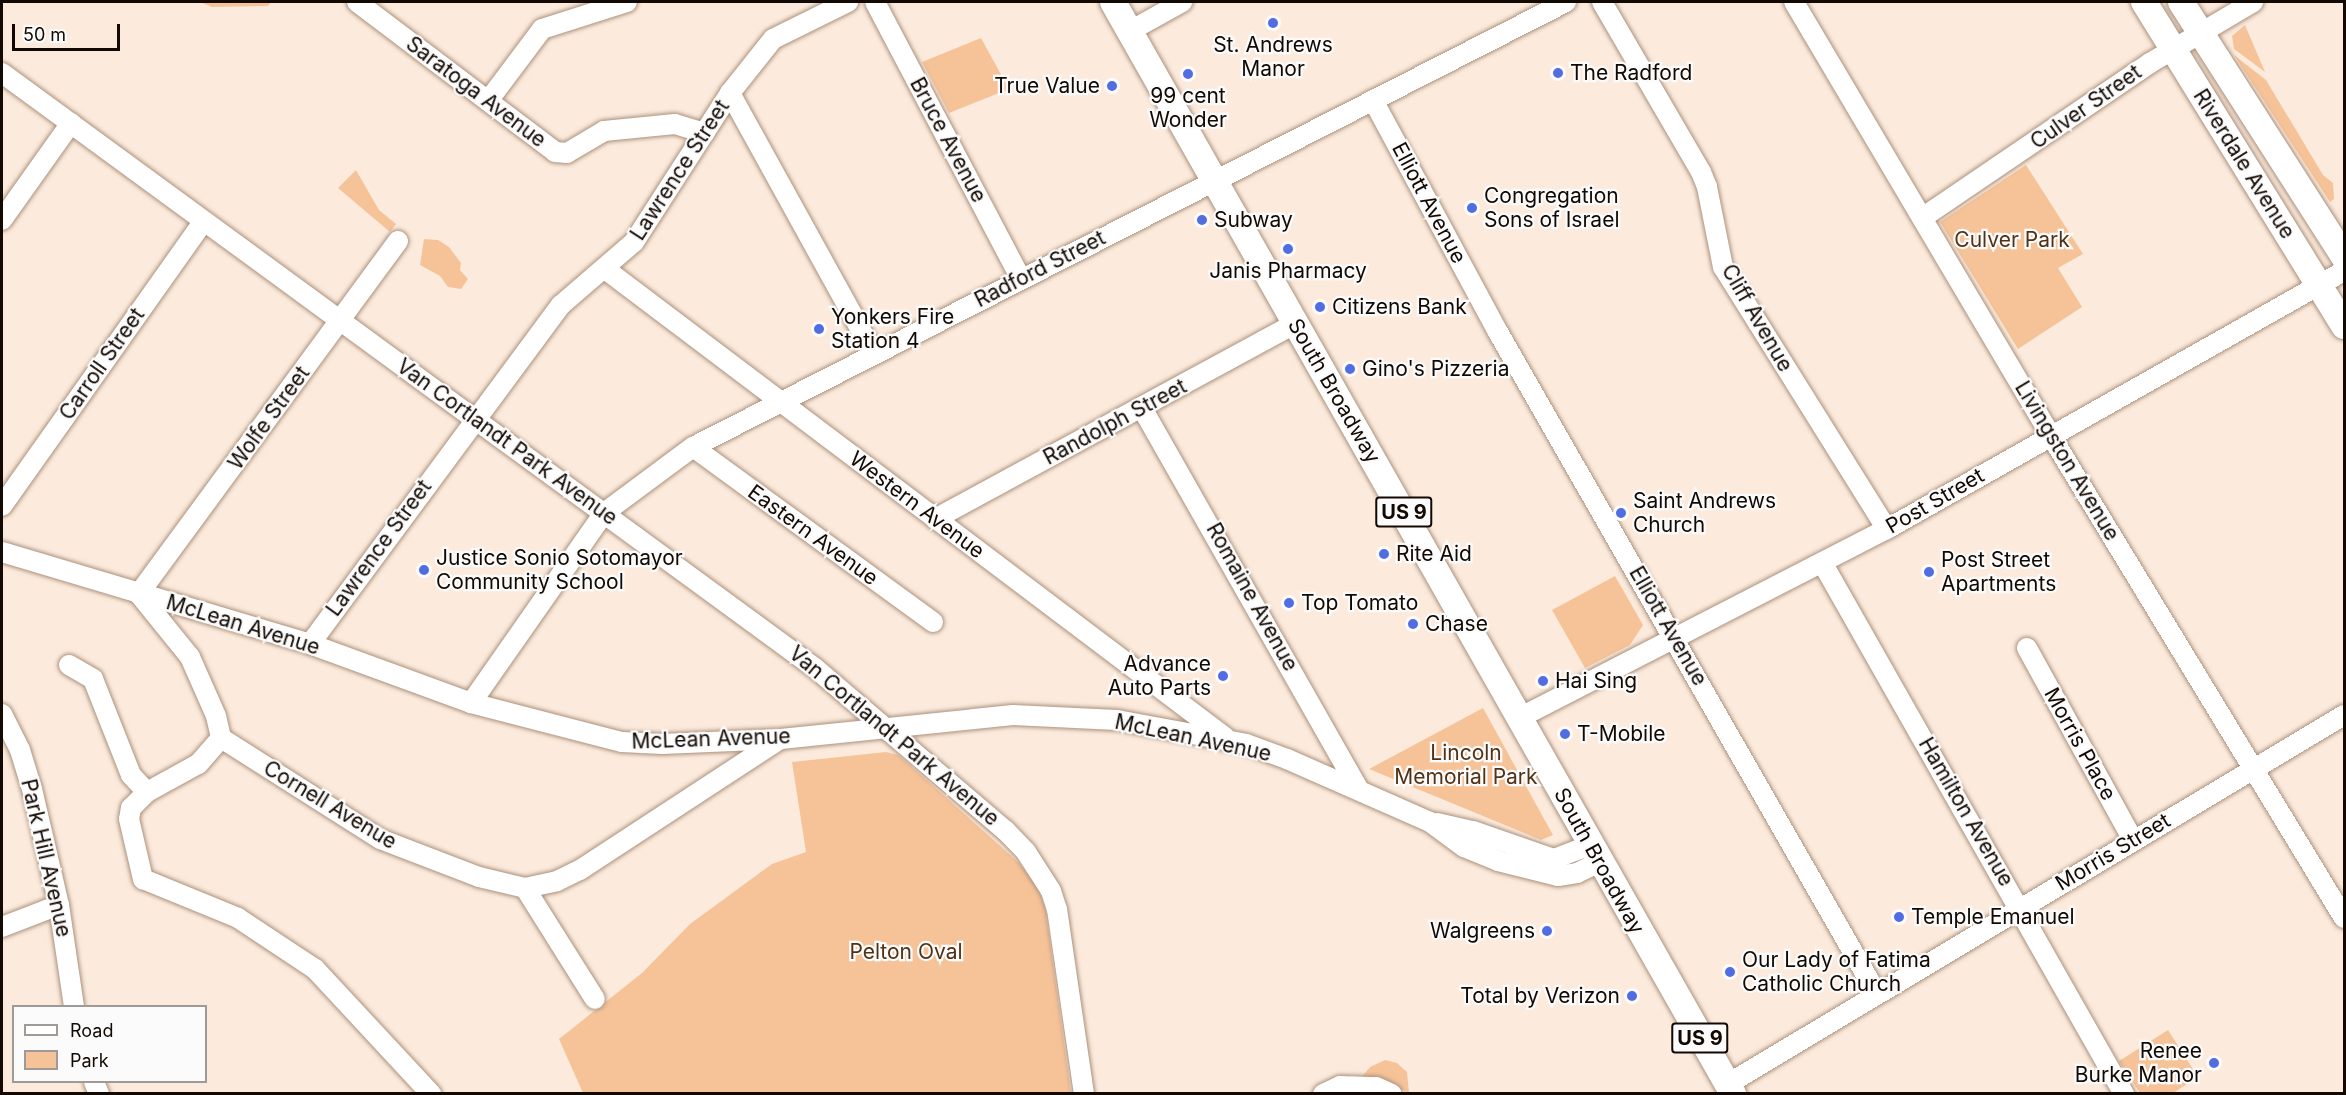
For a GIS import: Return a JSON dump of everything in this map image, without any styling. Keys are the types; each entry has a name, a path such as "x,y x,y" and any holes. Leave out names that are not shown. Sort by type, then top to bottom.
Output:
{"main road":[{"name":"South Broadway","path":"1113,2 1216,179 1294,324 1730,1089"},
{"name":"Riverdale Avenue","path":"2144,2 2344,327"},
{"name":"Riverdale Avenue","path":"2181,2 2344,257"}],"street":[{"name":"Saratoga Avenue","path":"357,2 555,152 567,153 604,131 675,124 705,133"},
{"path":"488,101 542,29 627,2"},
{"name":"Lawrence Street","path":"310,644 473,419 561,305 634,242 730,93 773,39 843,2"},
{"name":"Bruce Avenue","path":"875,2 1021,279"},
{"path":"1130,30 1182,2"},
{"name":"Radford Street","path":"471,703 604,513 693,447 1566,2"},
{"name":"Cliff Avenue","path":"1602,2 1701,172 1707,187 1724,267 1887,529"},
{"name":"Livingston Avenue","path":"1794,2 2051,436 2344,918"},
{"name":"Culver Street","path":"1922,218 2173,49 2253,2"},
{"name":"Van Cortlandt Park Avenue","path":"2,74 815,668 887,727 1005,830 1026,852 1051,891 1084,1094"},
{"path":"730,93 874,354"},
{"name":"Elliott Avenue","path":"1373,100 1500,336 1877,994"},
{"path":"2,220 71,123"},
{"name":"Carroll Street","path":"2,506 203,222"},
{"name":"Wolfe Street","path":"139,594 398,241"},
{"name":"Western Avenue","path":"605,269 1229,741"},
{"name":"Post Street","path":"1519,718 1674,637 1823,564 2344,271"},
{"name":"Randolph Street","path":"935,519 1294,324"},
{"name":"Romaine Avenue","path":"1142,408 1358,788"},
{"name":"Eastern Avenue","path":"693,447 933,622"},
{"name":"McLean Avenue","path":"2,552 310,644 471,703 622,742 662,744 781,739 1013,715 1069,715 1117,720 1229,741 1358,788 1430,822 1473,831 1554,859 1595,854"},
{"name":"Hamilton Avenue","path":"1823,564 2021,907 2124,1094"},
{"path":"139,594 190,657 216,716 221,738 198,764 136,800 129,819 143,879 238,918 315,969 431,1094"},
{"name":"Morris Place","path":"2027,648 2133,840"},
{"path":"69,665 93,679 131,775 147,792"},
{"name":"Park Hill Avenue","path":"2,714 20,750 60,905 74,1005"},
{"name":"Morris Street","path":"1730,1089 1877,994 2344,715"},
{"name":"Cornell Avenue","path":"221,738 380,839 479,877 525,888 557,881 580,870 781,739"},
{"path":"525,888 595,999"},
{"path":"2,927 60,905"},
{"path":"1323,1094 1340,1086 1383,1088 1392,1094"}],"green space":[{"path":"200,2 271,2 268,6 212,7"},
{"path":"2245,25 2265,72 2234,49 2232,36"},
{"path":"981,38 1009,89 949,113 922,62"},
{"path":"2234,55 2266,80 2323,175 2333,183 2334,199 2330,202"},
{"name":"Culver Park","path":"2026,165 2083,254 2058,268 2082,307 2018,349 1940,222"},
{"path":"356,170 379,210 396,224 390,232 338,188"},
{"path":"424,239 438,240 449,247 461,263 460,270 468,279 461,289 448,287 440,276 420,265"},
{"path":"1615,576 1643,625 1630,645 1585,668 1552,610"},
{"name":"Lincoln Memorial Park","path":"1483,708 1553,835 1541,840 1369,769"},
{"name":"Pelton Oval","path":"886,752 898,755 931,784 1018,862 1036,884 1045,907 1071,1093 583,1093 559,1039 642,973 690,924 772,864 806,852 792,762"},
{"path":"2168,1030 2198,1077 2173,1093 2140,1093 2119,1061"},
{"path":"1385,1060 1397,1063 1407,1072 1409,1093 1394,1086 1359,1080 1370,1067"}],"place":[{"name":"St. Andrews Manor","path":"1273,23"},
{"name":"The Radford","path":"1558,73"},
{"name":"99 cent Wonder","path":"1188,74"},
{"name":"True Value","path":"1112,86"},
{"name":"Congregation Sons of Israel","path":"1472,208"},
{"name":"Subway","path":"1202,220"},
{"name":"Janis Pharmacy","path":"1288,249"},
{"name":"Citizens Bank","path":"1320,307"},
{"name":"Yonkers Fire Station 4","path":"819,329"},
{"name":"Gino's Pizzeria","path":"1350,369"},
{"name":"Saint Andrews Church","path":"1621,513"},
{"name":"Rite Aid","path":"1384,554"},
{"name":"Justice Sonio Sotomayor Community School","path":"424,570"},
{"name":"Post Street Apartments","path":"1929,572"},
{"name":"Top Tomato","path":"1289,603"},
{"name":"Chase","path":"1413,624"},
{"name":"Advance Auto Parts","path":"1223,676"},
{"name":"Hai Sing","path":"1543,681"},
{"name":"T-Mobile","path":"1565,734"},
{"name":"Temple Emanuel","path":"1899,917"},
{"name":"Walgreens","path":"1547,931"},
{"name":"Our Lady of Fatima Catholic Church","path":"1730,972"},
{"name":"Total by Verizon","path":"1632,996"},
{"name":"Renee Burke Manor","path":"2214,1063"}]}
